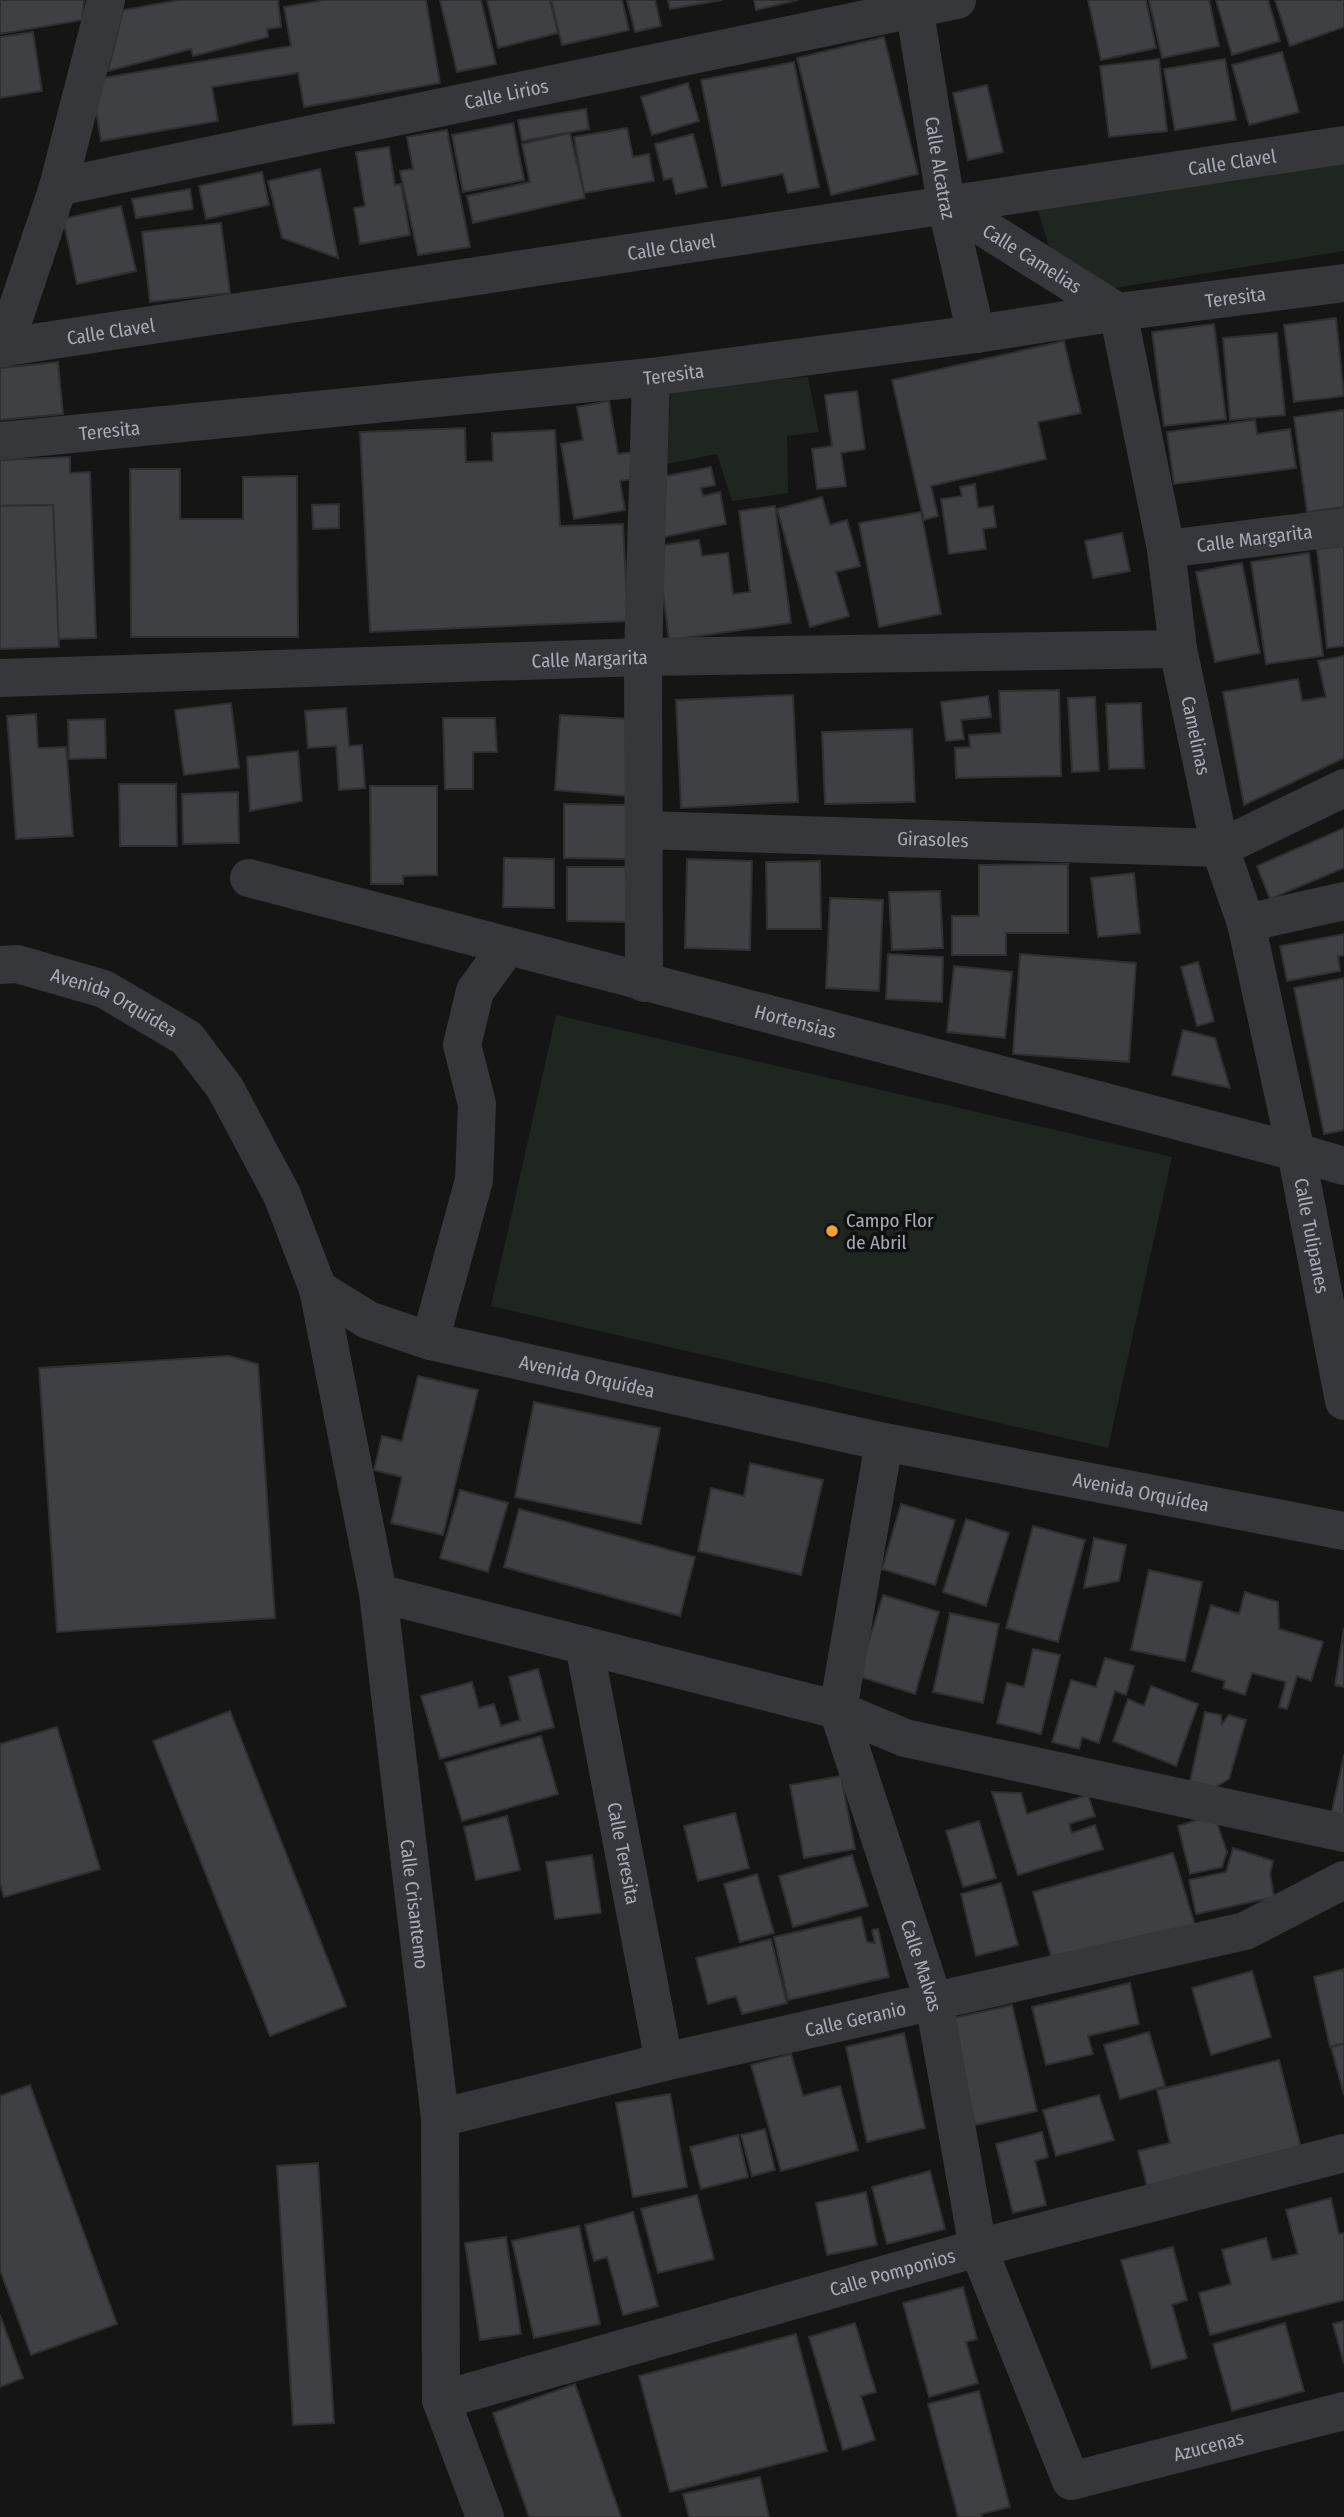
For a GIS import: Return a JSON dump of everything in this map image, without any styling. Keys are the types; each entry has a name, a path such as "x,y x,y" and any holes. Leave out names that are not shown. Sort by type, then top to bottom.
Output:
{"street":[{"path":"2,348 58,187 106,0"},
{"name":"Calle Lirios","path":"58,187 914,5 957,0"},
{"name":"Calle Alcatraz","path":"914,5 946,204 976,334"},
{"name":"Calle Clavel","path":"2,348 1344,145"},
{"name":"Calle Camelias","path":"946,204 1118,312"},
{"name":"Teresita","path":"0,441 651,377 976,334 1118,312 1344,284"},
{"name":"Camelinas","path":"1118,312 1166,549 1178,649 1220,848 1246,923 1296,1152"},
{"path":"644,983 643,657 651,377"},
{"name":"Calle Margarita","path":"1166,549 1344,527"},
{"name":"Calle Margarita","path":"0,678 643,657 1178,649"},
{"path":"1220,848 1344,788"},
{"name":"Girasoles","path":"644,830 1220,848"},
{"name":"Hortensias","path":"249,878 1344,1166"},
{"path":"1246,923 1344,901"},
{"path":"430,1341 474,1180 477,1104 462,1045 475,991 507,947"},
{"name":"Avenida Orquídea","path":"0,965 17,964 104,989 187,1038 225,1088 282,1195 318,1289 368,1320 430,1341 884,1442 1344,1531"},
{"name":"Calle Tulipanes","path":"1296,1152 1344,1401"},
{"name":"Calle Crisantemo","path":"318,1289 378,1593 440,2118 441,2400 485,2517"},
{"name":"Calle Malvas","path":"884,1442 838,1710 934,2002 978,2248 1071,2481"},
{"path":"378,1593 838,1710 905,1738 1344,1833"},
{"name":"Calle Teresita","path":"584,1645 664,2062"},
{"name":"Calle Geranio","path":"440,2118 664,2062 1245,1931 1344,1880"},
{"name":"Calle Pomponios","path":"441,2400 978,2248 1344,2153"},
{"name":"Azucenas","path":"1071,2481 1344,2411"}],"shaded area":[{"path":"1344,160 1344,251 1065,296 1037,209"},
{"path":"808,377 819,432 787,436 788,493 732,501 717,454 667,464 671,388"},
{"name":"Campo Flor de Abril","path":"556,1015 1172,1157 1108,1448 491,1306"}],"building":[{"path":"0,0 84,0 82,20 0,34"},
{"path":"179,0 278,0 281,27 267,29 268,37 193,56 191,49 108,71 123,10"},
{"path":"325,0 426,0 440,83 304,107 298,73 212,87 218,121 101,141 91,80 291,46 284,7"},
{"path":"440,0 481,0 496,64 457,72"},
{"path":"487,0 550,0 558,33 498,48"},
{"path":"551,0 622,0 629,30 562,45"},
{"path":"627,0 655,0 661,26 635,32"},
{"path":"668,0 722,0 670,9"},
{"path":"754,0 798,0 756,10"},
{"path":"1088,0 1146,0 1156,48 1101,60"},
{"path":"1149,0 1209,0 1219,46 1162,58"},
{"path":"1216,0 1268,0 1280,41 1232,55"},
{"path":"1275,0 1344,0 1344,27 1290,46"},
{"path":"33,32 42,91 0,98 0,37"},
{"path":"884,37 918,174 831,195 797,58"},
{"path":"1282,52 1299,112 1249,125 1232,65"},
{"path":"1159,59 1167,131 1109,137 1100,66"},
{"path":"1225,59 1236,120 1175,130 1164,69"},
{"path":"794,62 819,187 788,193 783,174 722,186 701,80"},
{"path":"688,83 699,121 652,135 641,97"},
{"path":"987,85 1003,152 968,160 953,93"},
{"path":"586,109 589,129 522,141 518,120"},
{"path":"513,123 524,180 463,192 452,135"},
{"path":"627,128 633,157 649,154 654,181 584,193 574,137"},
{"path":"447,130 470,247 418,255 400,171 413,169 407,137"},
{"path":"570,133 585,198 473,223 467,196 530,182 522,144"},
{"path":"693,134 707,187 676,194 672,178 664,180 655,144"},
{"path":"389,147 395,185 401,184 410,235 360,244 354,208 365,206 356,152"},
{"path":"320,169 338,258 282,238 268,181"},
{"path":"262,172 269,205 206,219 199,186"},
{"path":"190,189 193,209 136,218 132,199"},
{"path":"121,206 136,271 77,284 63,219"},
{"path":"221,223 230,293 150,302 142,232"},
{"path":"1336,318 1344,396 1294,402 1284,325"},
{"path":"1214,324 1226,419 1164,426 1152,332"},
{"path":"1277,333 1285,415 1230,420 1223,338"},
{"path":"1064,341 1081,413 1038,422 1046,459 931,486 938,516 924,520 892,380"},
{"path":"58,362 63,414 0,420 0,368"},
{"path":"857,391 865,449 841,453 846,486 817,489 812,449 832,446 825,395"},
{"path":"609,401 618,454 633,452 638,478 620,481 625,510 574,519 561,444 583,440 577,407"},
{"path":"1344,410 1344,507 1307,512 1294,417"},
{"path":"1255,420 1257,434 1290,429 1296,468 1174,484 1167,432"},
{"path":"465,428 466,462 493,461 492,433 555,430 560,526 623,524 628,621 370,632 360,432"},
{"path":"70,457 70,473 90,472 96,638 58,639 53,505 0,506 0,460"},
{"path":"711,467 715,485 701,488 703,496 720,492 726,524 664,537 652,479"},
{"path":"130,469 180,469 180,519 243,519 243,477 297,476 298,637 131,637"},
{"path":"975,484 978,508 993,506 996,527 983,529 986,549 949,554 941,499 962,496 960,487"},
{"path":"822,497 830,525 847,520 860,566 836,572 849,616 810,627 777,509"},
{"path":"339,504 339,528 313,529 312,505"},
{"path":"53,505 59,647 0,649 0,506"},
{"path":"775,506 791,623 669,640 657,546 699,540 702,556 728,553 733,594 750,592 739,511"},
{"path":"921,512 941,614 879,627 859,523"},
{"path":"1122,533 1130,571 1093,578 1085,541"},
{"path":"1344,546 1344,646 1327,648 1317,549"},
{"path":"1309,553 1323,656 1266,664 1251,562"},
{"path":"1242,563 1260,653 1215,662 1196,572"},
{"path":"1344,656 1344,758 1244,805 1223,692 1298,679 1302,701 1326,697 1318,661"},
{"path":"1059,690 1061,776 956,778 955,748 970,747 969,735 1001,733 999,691"},
{"path":"793,695 798,802 681,808 676,700"},
{"path":"988,696 991,717 961,720 964,739 946,741 941,702"},
{"path":"1095,697 1099,771 1072,772 1068,698"},
{"path":"231,703 239,768 184,775 175,710"},
{"path":"1141,703 1144,768 1109,769 1106,704"},
{"path":"346,708 349,746 362,745 365,788 339,790 336,746 308,748 305,711"},
{"path":"36,714 38,748 66,747 73,836 16,839 7,716"},
{"path":"560,715 631,719 626,796 555,790"},
{"path":"443,718 495,718 497,752 473,752 473,789 445,789"},
{"path":"105,719 106,758 69,759 68,720"},
{"path":"912,729 915,802 825,804 822,732"},
{"path":"298,751 302,801 250,811 247,757"},
{"path":"119,784 176,784 177,846 120,846"},
{"path":"370,786 437,786 437,875 403,876 403,884 371,884"},
{"path":"238,792 239,843 183,844 182,794"},
{"path":"564,804 627,805 626,859 564,858"},
{"path":"1344,828 1344,868 1270,899 1257,866"},
{"path":"504,858 554,859 554,908 503,907"},
{"path":"687,859 752,861 750,950 685,948"},
{"path":"820,861 821,929 767,929 766,862"},
{"path":"1068,864 1068,933 1006,933 1006,955 952,955 952,916 979,916 979,865"},
{"path":"567,867 628,867 628,922 567,921"},
{"path":"1134,873 1140,933 1098,937 1091,878"},
{"path":"940,891 943,948 892,950 889,892"},
{"path":"830,898 883,900 879,991 826,988"},
{"path":"1344,934 1344,955 1338,956 1340,971 1287,981 1280,946"},
{"path":"888,954 943,957 942,1002 886,999"},
{"path":"1020,954 1136,963 1129,1062 1013,1054"},
{"path":"1198,962 1214,1021 1197,1026 1181,967"},
{"path":"954,966 1012,972 1005,1038 947,1032"},
{"path":"1344,978 1344,1130 1324,1134 1294,988"},
{"path":"1183,1030 1215,1038 1230,1088 1172,1075"},
{"path":"229,1356 258,1364 275,1618 57,1632 39,1368"},
{"path":"418,1376 478,1390 443,1535 391,1523 402,1477 374,1470 382,1436 402,1441"},
{"path":"534,1402 660,1428 641,1524 515,1497"},
{"path":"750,1463 823,1480 801,1575 698,1551 711,1488 744,1496"},
{"path":"460,1490 508,1503 488,1572 440,1558"},
{"path":"901,1504 955,1520 935,1585 882,1569"},
{"path":"519,1509 695,1557 680,1616 504,1567"},
{"path":"966,1519 1009,1533 986,1606 943,1592"},
{"path":"1033,1526 1085,1540 1058,1642 1006,1628"},
{"path":"1094,1538 1126,1545 1119,1581 1084,1588"},
{"path":"1149,1570 1202,1582 1185,1661 1131,1650"},
{"path":"1245,1592 1278,1602 1279,1629 1323,1642 1311,1681 1297,1676 1287,1709 1279,1707 1286,1682 1252,1673 1245,1695 1223,1688 1225,1681 1192,1671 1211,1605 1239,1614"},
{"path":"883,1595 939,1612 915,1694 858,1676"},
{"path":"950,1613 999,1624 983,1703 933,1692"},
{"path":"1344,1628 1344,1687 1335,1685"},
{"path":"1033,1649 1060,1655 1041,1734 997,1723 1007,1683 1024,1687"},
{"path":"1105,1658 1134,1666 1126,1695 1115,1691 1099,1743 1082,1737 1079,1749 1052,1742 1071,1680 1096,1687"},
{"path":"538,1669 554,1727 440,1759 421,1696 472,1682 479,1708 494,1704 501,1726 520,1720 509,1677"},
{"path":"1151,1686 1198,1704 1176,1766 1113,1741 1128,1699 1144,1706"},
{"path":"230,1711 346,2006 270,2036 153,1741"},
{"path":"1205,1712 1221,1715 1222,1724 1229,1715 1246,1720 1229,1779 1215,1787 1190,1782"},
{"path":"57,1727 100,1869 4,1897 0,1883 0,1744"},
{"path":"541,1736 558,1794 462,1821 445,1763"},
{"path":"1344,1755 1344,1818 1331,1815"},
{"path":"841,1776 855,1849 804,1858 790,1785"},
{"path":"992,1792 1021,1793 1027,1814 1088,1795 1095,1816 1069,1824 1072,1833 1095,1825 1103,1849 1018,1875"},
{"path":"735,1813 749,1868 698,1881 684,1826"},
{"path":"1214,1815 1227,1852 1222,1867 1190,1874 1178,1826"},
{"path":"507,1816 520,1870 476,1880 464,1827"},
{"path":"979,1821 996,1878 963,1887 946,1831"},
{"path":"1233,1848 1273,1861 1270,1874 1274,1897 1196,1914 1189,1880 1226,1872"},
{"path":"1173,1853 1195,1925 1054,1967 1033,1892"},
{"path":"592,1855 601,1913 555,1919 546,1862"},
{"path":"852,1855 868,1906 793,1927 779,1876"},
{"path":"757,1874 774,1933 740,1942 724,1884"},
{"path":"1001,1883 1018,1945 976,1956 961,1894"},
{"path":"861,1917 867,1942 875,1943 872,1930 878,1929 889,1977 788,2000 774,1937"},
{"path":"771,1939 787,2003 742,2014 736,1996 708,2004 696,1958"},
{"path":"1344,1969 1344,2043 1330,2047 1314,1977"},
{"path":"1252,1971 1271,2037 1211,2055 1192,1988"},
{"path":"1130,1983 1139,2024 1088,2036 1093,2054 1046,2065 1032,2007"},
{"path":"1012,2005 1037,2111 975,2125 950,2019"},
{"path":"1149,2032 1165,2086 1120,2099 1104,2045"},
{"path":"904,2033 925,2128 867,2142 846,2047"},
{"path":"1344,2044 1344,2095 1331,2047"},
{"path":"791,2054 803,2096 840,2086 858,2150 781,2171 751,2065"},
{"path":"1279,2060 1302,2152 1148,2190 1138,2151 1170,2143 1157,2090"},
{"path":"30,2085 117,2324 31,2355 0,2270 0,2096"},
{"path":"670,2094 687,2187 633,2197 616,2103"},
{"path":"1099,2095 1114,2140 1056,2156 1043,2110"},
{"path":"765,2129 775,2170 752,2176 741,2135"},
{"path":"1042,2132 1048,2157 1035,2161 1046,2205 1013,2213 996,2144"},
{"path":"738,2135 748,2177 701,2189 690,2147"},
{"path":"318,2163 334,2423 293,2425 277,2166"},
{"path":"930,2171 945,2229 887,2244 872,2187"},
{"path":"866,2192 877,2245 827,2255 816,2203"},
{"path":"697,2195 714,2259 658,2273 641,2209"},
{"path":"1331,2198 1339,2234 1344,2233 1344,2300 1210,2335 1199,2293 1231,2284 1222,2250 1266,2238 1272,2260 1298,2254 1286,2210"},
{"path":"633,2212 658,2306 623,2315 607,2257 594,2261 585,2225"},
{"path":"579,2226 600,2324 534,2338 512,2241"},
{"path":"506,2237 521,2334 480,2340 465,2243"},
{"path":"1173,2247 1187,2300 1172,2305 1187,2358 1152,2368 1121,2260"},
{"path":"963,2287 977,2339 966,2342 978,2383 929,2397 903,2303"},
{"path":"0,2315 23,2378 0,2387"},
{"path":"1344,2321 1344,2364 1333,2324"},
{"path":"855,2323 876,2392 861,2396 875,2440 843,2450 809,2337"},
{"path":"1285,2323 1304,2391 1232,2411 1213,2344"},
{"path":"796,2334 827,2451 670,2492 639,2376"},
{"path":"575,2384 621,2517 529,2517 493,2413"},
{"path":"979,2391 1010,2507 981,2514 982,2517 958,2517 928,2404"},
{"path":"760,2477 769,2517 689,2517 683,2494"}],"place":[{"name":"Campo Flor de Abril","path":"832,1231"}]}
